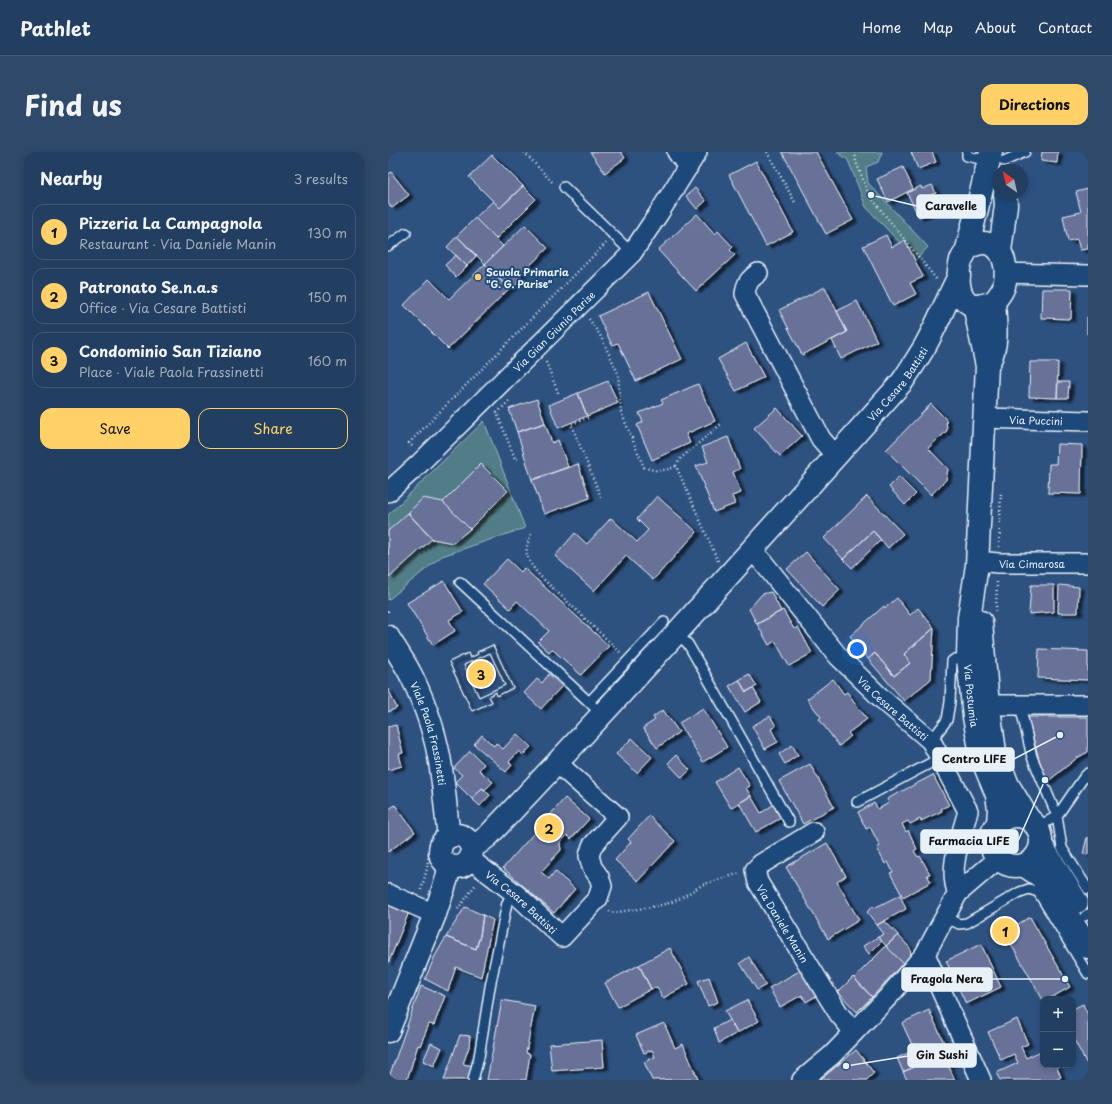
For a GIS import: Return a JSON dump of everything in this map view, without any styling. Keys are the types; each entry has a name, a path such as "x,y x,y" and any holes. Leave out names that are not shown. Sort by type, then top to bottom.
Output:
{"main road":[{"name":"Via Postumia","path":"998,859 991,845 991,837 998,823 999,809 997,795 982,759 970,688 968,658 969,618 977,563 987,366 979,304 962,296 959,287 950,275 967,249 999,159"},
{"path":"1000,251 1006,200"},
{"path":"939,319 979,304 1004,287 1004,260 1000,251 994,245 986,243 975,244 967,249"},
{"name":"Via Cesare Battisti","path":"449,866 459,867 467,863 471,853 479,843 488,836 557,763 596,708 671,628 751,550 902,382 925,346 939,319 947,298 950,275"},
{"name":"Via Postumia","path":"977,563 988,705 995,752 1016,802 1036,830 1087,917"},
{"name":"Viale Paola Frassinetti","path":"388,637 411,676 427,711 432,730 442,776 446,819 440,838"},
{"path":"998,823 1007,817 1018,816 1036,830 1037,856 1025,866"},
{"name":"Via Cesare Battisti","path":"440,838 460,835 469,841 471,853"},
{"path":"388,1031 426,910 447,878 449,866 442,859 440,849 444,840 440,838"},
{"path":"998,859 1005,864 1012,866 1025,866 1040,876 1051,889 1088,947"}],"street":[{"name":"Via Gian Giunio Parise","path":"388,492 419,464 632,253 659,213 687,157"},
{"path":"758,273 749,280 746,286 745,294 821,439 836,456"},
{"path":"1005,273 1088,275"},
{"name":"Via Puccini","path":"984,418 1088,421"},
{"name":"Via Cesare Battisti","path":"751,550 762,561 838,656 881,698 931,741 968,811 956,858 954,873 955,886 958,893"},
{"name":"Via Cimarosa","path":"977,563 1088,563"},
{"path":"988,705 1088,705"},
{"name":"Via Cesare Battisti","path":"471,853 562,937 596,900 602,886 599,877 592,868 589,856 592,846 618,817 557,763"},
{"name":"Via Daniele Manin","path":"814,832 762,864 756,870 758,882 839,1014 854,1032"},
{"path":"802,1080 832,1054 888,997 925,954 958,893 998,859"},
{"path":"388,894 426,910"},
{"path":"925,954 981,1080"}],"lane":[{"path":"967,152 967,156 999,159 1025,152"},
{"path":"564,187 632,253"},
{"path":"388,246 406,233"},
{"path":"460,582 596,708 629,660 671,628 688,644 789,822"},
{"path":"931,741 946,720 950,702 952,661 955,659 968,658"},
{"path":"1020,705 1032,757 1057,816 1062,848 1088,889"},
{"path":"857,802 940,758"},
{"path":"1036,830 1057,816 1088,773"},
{"path":"945,917 959,924 967,923 1020,892 1029,889 1038,892 1088,974"},
{"path":"473,1080 479,1057 490,987 507,903 513,892"}],"path":[{"path":"524,152 557,186 564,187"},
{"path":"767,152 796,204"},
{"path":"855,152 856,162 869,195 938,282 950,275"},
{"path":"413,447 409,443 614,236"},
{"path":"587,316 600,335 618,373 621,412 644,466 647,468 666,471 676,466 681,458 721,424"},
{"path":"541,370 546,364 559,395"},
{"path":"514,397 498,413 515,459 519,458"},
{"path":"588,418 571,424 600,497"},
{"path":"676,466 718,562 723,557"},
{"path":"995,615 1001,487"},
{"path":"531,534 526,546 527,556 532,566 539,575 629,660"},
{"path":"426,910 427,869 440,838"},
{"path":"596,900 609,911 614,913 655,906 678,899 699,887 721,878 746,870 756,870"},
{"path":"456,912 477,882"}],"green space":[{"path":"837,152 882,152 878,162 866,167 868,183 928,247 916,260 866,207 848,160"},
{"path":"484,421 525,528 442,556 388,600 388,515"}],"building":[{"path":"590,152 621,152 625,158 605,173"},
{"path":"782,152 816,152 853,220 826,234"},
{"path":"911,152 932,152 936,162 918,169"},
{"path":"1042,152 1058,152 1057,163 1041,161"},
{"path":"492,155 523,186 500,208 469,177"},
{"path":"756,161 793,232 766,246 729,175"},
{"path":"903,167 913,189 888,202 877,179"},
{"path":"391,172 409,195 392,208 388,203 388,175"},
{"path":"932,185 936,193 931,195 935,204 932,206 934,211 919,217 907,193 921,186 922,189"},
{"path":"523,186 536,199 496,239 475,218 493,201 500,208"},
{"path":"695,188 706,201 697,209 686,196"},
{"path":"1088,189 1088,249 1080,250 1077,239 1068,241 1063,216 1081,212 1076,192"},
{"path":"697,214 715,234 718,231 733,247 730,250 735,255 696,291 658,250"},
{"path":"475,218 503,246 485,264 457,236"},
{"path":"525,225 548,248 521,274 519,283 509,289 485,264"},
{"path":"886,235 892,247 905,240 923,277 910,283 916,294 893,306 863,246"},
{"path":"457,236 476,256 467,266 447,247"},
{"path":"456,255 467,266 456,277 445,265"},
{"path":"485,264 509,289 448,349 404,305 429,279 449,299"},
{"path":"825,287 847,332 802,355 779,310"},
{"path":"1042,289 1072,289 1071,319 1041,318"},
{"path":"649,292 682,359 636,381 618,343 612,345 598,316"},
{"path":"857,301 877,341 841,359 832,340 847,332 837,311"},
{"path":"1088,317 1088,334 1087,334"},
{"path":"746,343 764,377 736,391 718,359"},
{"path":"1030,362 1058,362 1057,398 1029,397"},
{"path":"608,381 618,403 587,416 578,393"},
{"path":"1058,382 1069,382 1068,398 1057,398"},
{"path":"698,384 715,421 686,434 690,443 652,460 637,425 643,422 639,413 663,403 661,400"},
{"path":"578,393 587,416 558,428 549,405"},
{"path":"537,399 545,423 517,432 509,409"},
{"path":"931,404 946,419 947,431 928,448 948,469 946,480 931,495 886,450"},
{"path":"777,408 802,436 780,456 754,428"},
{"path":"545,423 552,443 558,440 568,467 532,480 517,432"},
{"path":"728,437 740,469 733,472 741,493 732,496 735,504 714,512 696,466 708,462 702,447"},
{"path":"1057,444 1082,445 1081,494 1048,493 1049,464 1056,464"},
{"path":"481,464 508,491 470,529 443,502"},
{"path":"578,464 590,498 544,514 532,480"},
{"path":"899,477 916,494 905,505 889,487"},
{"path":"657,496 697,532 653,580 626,556 594,591 555,556 575,533 587,544 611,518 637,542 648,530 637,519"},
{"path":"867,496 903,534 888,548 873,531 843,559 824,538"},
{"path":"423,498 443,502 470,529 453,543 432,539 408,513"},
{"path":"408,513 432,539 389,578 388,531"},
{"path":"873,531 881,540 852,568 843,559"},
{"path":"806,552 840,590 822,607 787,569"},
{"path":"507,559 521,572 524,568 609,646 581,675 552,649 549,652 538,642 549,631 517,601 510,609 483,584"},
{"path":"444,581 463,612 449,620 455,631 433,645 407,603"},
{"path":"1031,585 1054,585 1054,612 1029,614"},
{"path":"1059,585 1079,587 1078,613 1058,613"},
{"path":"771,592 781,611 757,624 749,609 762,594"},
{"path":"897,598 910,615 918,608 934,628 904,654 910,663 894,676 875,653 868,659 850,636 884,606 885,608"},
{"path":"783,610 794,629 798,627 812,653 789,666 775,641 769,645 757,624"},
{"path":"934,628 931,679 904,701 868,659 875,653 894,676 910,663 904,654"},
{"path":"493,645 513,688 497,696 496,692 489,696 492,702 472,711 449,662 468,653 470,658 478,654 477,652","holes":["490,653 505,685 479,697 464,665"]},
{"path":"493,645 513,688 497,696 496,692 489,696 492,702 472,711 449,662 468,653 470,658 478,654 477,652"},
{"path":"1039,649 1088,651 1088,680 1038,678"},
{"path":"490,653 505,685 479,697 464,665"},
{"path":"549,674 562,686 541,709 524,693 537,679 542,683"},
{"path":"749,674 757,686 746,692 739,680"},
{"path":"833,679 844,694 847,692 867,719 848,733 851,736 839,746 819,719 821,717 807,699"},
{"path":"739,680 746,692 753,688 761,702 745,712 729,686"},
{"path":"388,689 397,708 388,712"},
{"path":"703,708 727,747 703,762 679,723"},
{"path":"663,710 679,732 657,748 643,728 655,720 653,717"},
{"path":"770,716 776,726 771,729 778,742 765,749 752,726"},
{"path":"1027,717 1088,717 1088,752 1077,758 1046,783"},
{"path":"396,725 403,753 399,754 402,766 388,770 388,727"},
{"path":"517,734 531,747 523,755 519,751 509,762 512,765 506,772 474,744 482,735 494,746 496,743 503,749"},
{"path":"632,738 652,757 637,773 616,754"},
{"path":"792,745 798,755 785,764 779,754"},
{"path":"470,751 484,764 479,770 493,782 485,790 482,788 472,799 455,782 462,775 454,768"},
{"path":"676,755 690,770 682,778 668,763"},
{"path":"810,764 834,807 803,824 779,781"},
{"path":"738,767 750,786 746,788 751,796 731,808 715,782"},
{"path":"933,775 949,805 941,809 942,811 921,821 920,819 910,824 908,821 902,824 906,832 908,830 917,849 914,851 918,857 920,856 930,874 927,875 931,882 903,897 890,873 893,872 888,862 885,864 877,848 880,846 870,827 866,829 858,812 874,803 878,809 889,803 887,799"},
{"path":"482,788 490,795 480,806 472,799"},
{"path":"751,796 761,813 773,805 781,818 756,832 739,803"},
{"path":"565,798 589,819 571,839 567,835 560,843 561,850 541,872 549,879 555,871 575,889 554,913 503,868"},
{"path":"395,805 415,832 388,852 388,810"},
{"path":"649,816 675,841 638,881 615,860 631,842 628,839"},
{"path":"1088,837 1088,855 1083,854"},
{"path":"827,843 846,876 837,882 859,920 828,939 786,867"},
{"path":"900,895 906,909 877,925 867,912 873,906 874,908"},
{"path":"388,903 409,912 388,964"},
{"path":"465,907 483,915 480,936 476,949 446,937"},
{"path":"483,915 493,920 481,977 456,967 448,991 425,979 435,956 446,937 476,949 480,936"},
{"path":"1030,917 1070,987 1054,996 1041,996 1004,932"},
{"path":"885,921 898,935 886,946 878,937 884,934 877,925"},
{"path":"898,935 910,948 911,955 903,963 886,946"},
{"path":"878,937 882,941 869,954 863,946"},
{"path":"981,944 1001,987 966,1004 946,961"},
{"path":"886,946 903,963 872,997 854,978"},
{"path":"670,948 689,984 663,998 657,987 651,989 639,965"},
{"path":"749,957 766,985 757,990 740,963"},
{"path":"639,965 651,989 618,1007 605,983"},
{"path":"803,969 818,995 806,1002 802,995 780,1007 769,988"},
{"path":"709,977 718,1002 708,1006 698,981"},
{"path":"853,977 872,997 857,1012 838,992"},
{"path":"421,986 445,996 434,1025 429,1024 420,1046 418,1045 407,1080 388,1080"},
{"path":"502,1000 535,1006 526,1053 530,1054 526,1080 487,1080"},
{"path":"747,1000 759,1021 737,1033 725,1011"},
{"path":"1083,1004 1088,1015 1088,1066 1076,1044 1076,1008"},
{"path":"929,1010 953,1062 948,1065 955,1080 907,1080 903,1072 921,1064 902,1023"},
{"path":"1017,1019 1028,1044 1021,1047 1026,1058 1040,1051 1040,1068 1057,1068 1061,1077 1056,1080 1000,1080 996,1073 1018,1063 1014,1054 1001,1060 988,1032"},
{"path":"730,1020 737,1033 719,1043 714,1028"},
{"path":"664,1023 675,1048 683,1044 698,1079 652,1080 644,1062 655,1057 652,1050 644,1053 636,1035"},
{"path":"460,1035 470,1036 469,1047 463,1064 474,1066 470,1080 444,1080"},
{"path":"602,1040 604,1067 552,1071 549,1044"},
{"path":"431,1043 442,1048 434,1066 423,1061"},
{"path":"856,1050 874,1073 867,1080 820,1080"},
{"path":"915,1050 921,1064 903,1072 897,1058"}],"place":[{"name":"Caravelle","path":"871,195"},
{"name":"Scuola Primaria \"G. G. Parise\"","path":"478,277"},
{"name":"Condominio San Tiziano","path":"481,674"},
{"name":"Centro LIFE","path":"1060,735"},
{"name":"Farmacia LIFE","path":"1045,780"},
{"name":"Patronato Se.n.a.s","path":"549,828"},
{"name":"Pizzeria La Campagnola","path":"1005,931"},
{"name":"Fragola Nera","path":"1065,979"},
{"name":"Gin Sushi","path":"846,1066"}]}
